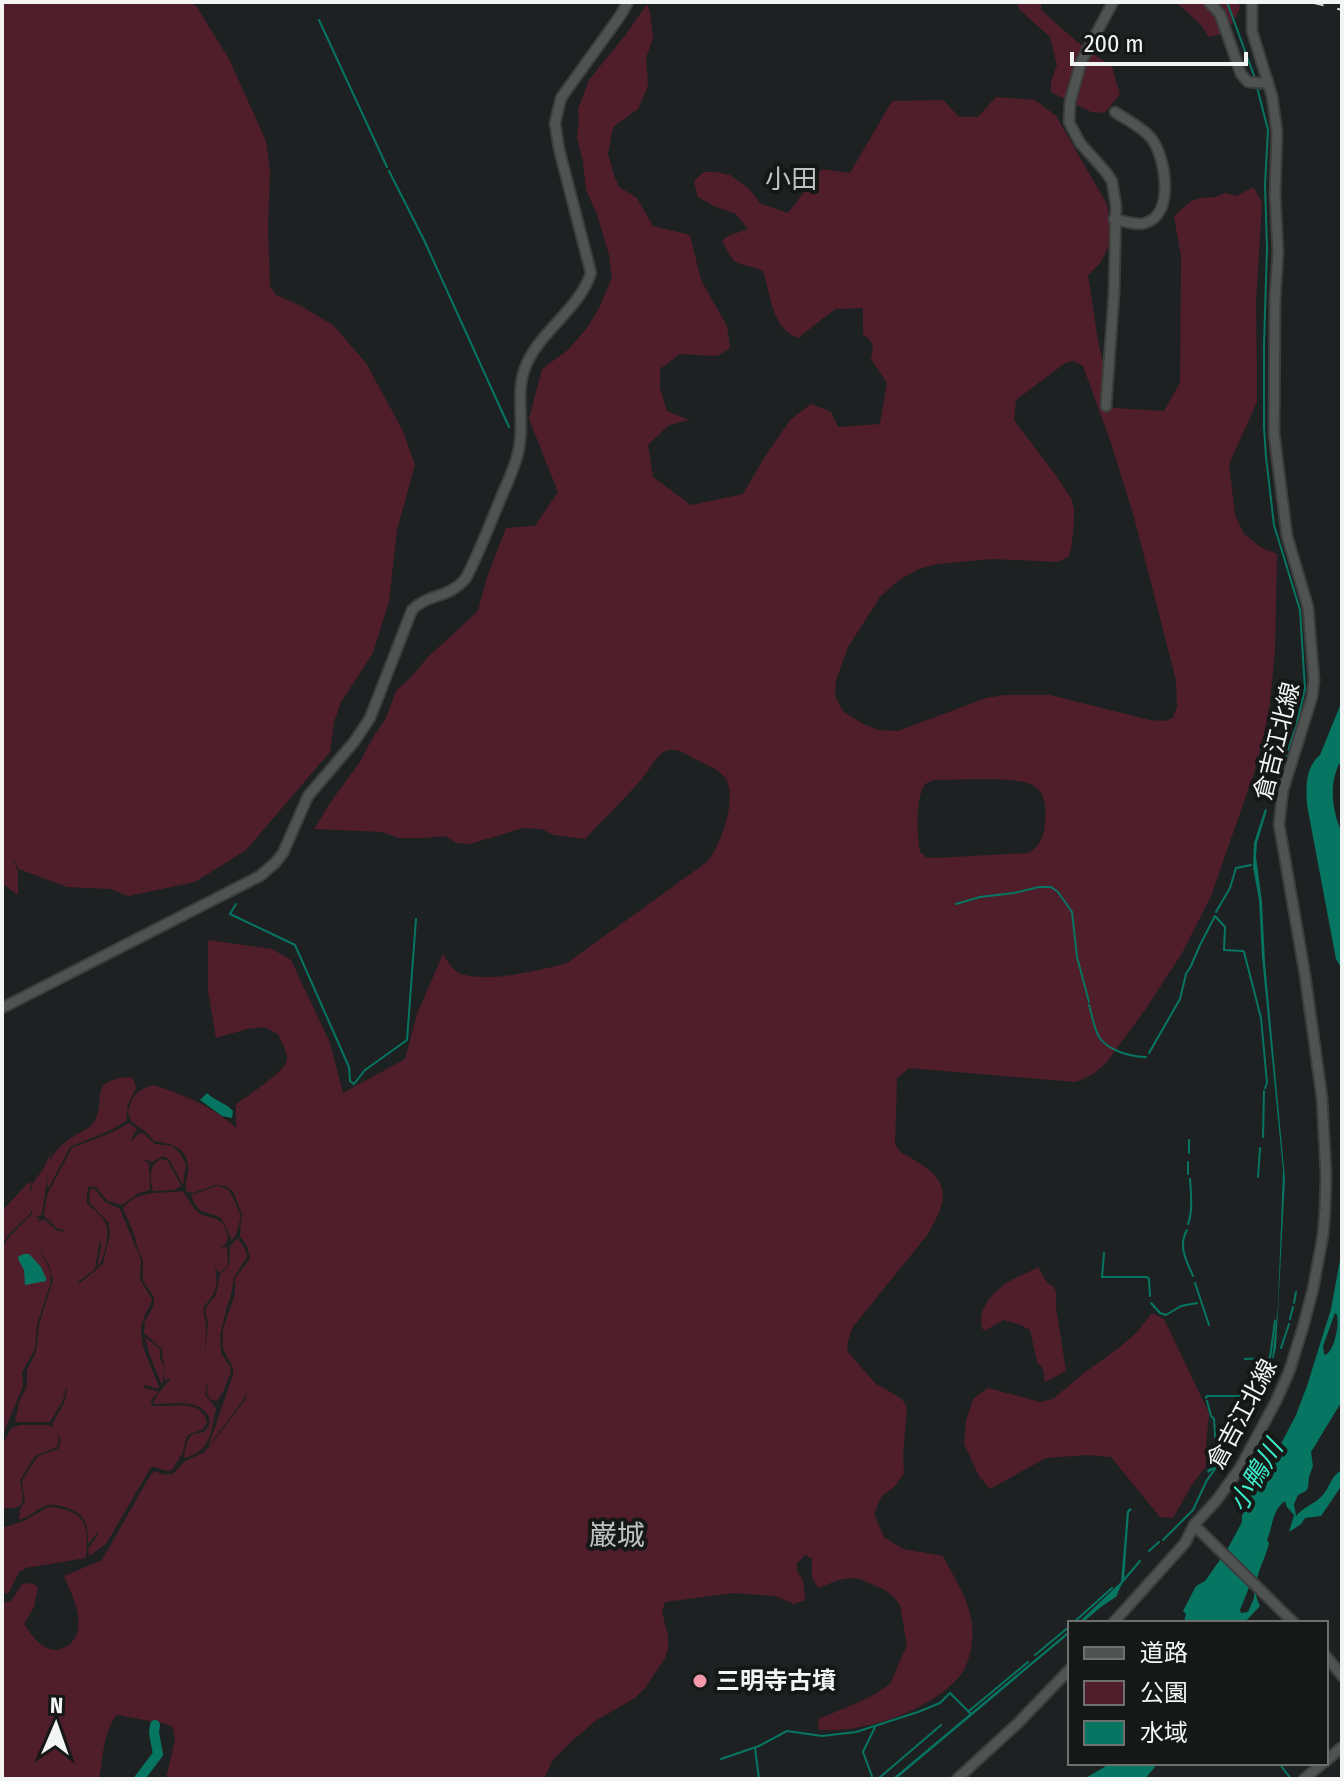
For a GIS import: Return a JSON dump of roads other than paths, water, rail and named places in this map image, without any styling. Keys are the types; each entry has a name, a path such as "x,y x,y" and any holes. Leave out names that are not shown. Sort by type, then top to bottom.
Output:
{"street":[{"path":"2,1008 260,876 275,863 289,841 308,796 354,742 370,718 412,610 420,602 459,587 466,578 512,472 519,448 520,391 527,362 574,302 591,273 559,149 555,123 557,110 568,87 628,2"},
{"path":"1106,406 1116,206 1112,181 1080,143 1069,122 1070,102 1081,62 1113,2"},
{"path":"1209,2 1220,14 1241,74 1248,82 1268,81"},
{"name":"倉吉江北線","path":"1115,1621 1198,1528 1240,1468 1289,1372 1313,1289 1323,1235 1325,1137 1317,1054 1279,824 1283,790 1312,697 1314,680 1308,607 1287,536 1274,433 1277,132 1276,113 1252,31 1252,2"},
{"path":"1114,219 1142,225 1153,220 1160,212 1165,190 1162,157 1151,138 1115,112"},
{"path":"1198,1528 1292,1621"},
{"path":"1328,1658 1342,1676"},
{"path":"957,1779 1068,1671"},
{"path":"1304,1779 1321,1765"}],"water":[{"path":"1342,701 1342,763 1336,772 1333,789 1334,807 1342,833 1342,969 1336,959 1306,791 1309,772 1320,755"},
{"path":"1265,809 1256,857 1285,1179 1276,1348 1266,1386 1230,1459 1208,1473 1207,1470 1228,1458 1266,1383 1278,1306 1283,1170 1259,900 1253,867 1254,843"},
{"path":"207,1093 233,1111 232,1118 222,1116 200,1100"},
{"path":"1342,1249 1342,1401 1311,1452 1313,1466 1306,1491 1298,1495 1294,1504 1296,1516 1322,1496 1342,1470 1342,1485 1321,1516 1305,1518 1289,1532 1294,1515 1285,1501 1278,1509 1256,1582 1260,1606 1246,1621 1184,1621 1186,1614 1183,1611 1196,1586 1205,1581 1227,1550 1242,1522 1247,1502 1296,1415 1331,1309","holes":["1335,1313 1336,1336 1326,1355 1323,1346","1255,1577 1254,1598 1248,1612 1241,1613"]},
{"path":"29,1254 41,1267 46,1281 25,1285 24,1270 18,1259"},
{"path":"1132,1510 1129,1512 1124,1580 1117,1596 1080,1621 1121,1582 1127,1511"},
{"path":"1068,1632 896,1779 892,1779"},
{"path":"1108,1765 1156,1765 1145,1779 1084,1779"}],"waterway":[{"path":"1227,2 1256,81"},
{"path":"319,20 387,167"},
{"path":"1257,87 1268,130 1264,344 1266,457 1274,525 1300,610 1305,689 1296,727 1275,786"},
{"path":"389,171 424,240 509,427"},
{"path":"1216,912 1230,888 1236,868 1251,865"},
{"path":"956,904 1039,887 1051,887 1058,892 1072,912 1077,957 1089,1002"},
{"path":"236,904 230,914 295,945 349,1067 350,1081 354,1084 365,1070 407,1040 416,919"},
{"path":"1149,1053 1180,999 1186,974 1215,916 1225,927 1224,950 1244,952 1261,1018 1265,1088"},
{"path":"1089,1005 1103,1042 1121,1052 1146,1057"},
{"path":"1263,1137 1264,1091"},
{"path":"1189,1140 1189,1153"},
{"path":"1258,1177 1260,1148"},
{"path":"1188,1162 1188,1174"},
{"path":"1188,1224 1190,1179"},
{"path":"1187,1230 1183,1247 1193,1276"},
{"path":"1104,1253 1102,1277 1147,1277 1150,1296"},
{"path":"1195,1283 1209,1325"},
{"path":"1294,1303 1296,1292"},
{"path":"1151,1303 1166,1315 1181,1306 1197,1303"},
{"path":"1290,1319 1293,1307"},
{"path":"1245,1359 1270,1358 1275,1321"},
{"path":"1281,1348 1289,1324"},
{"path":"1206,1398 1241,1396"},
{"path":"1207,1401 1214,1419 1217,1464"},
{"path":"1163,1540 1193,1510 1215,1469"},
{"path":"1149,1551 1159,1542"},
{"path":"1123,1581 1140,1561"},
{"path":"1075,1621 1112,1588"},
{"path":"1035,1655 1068,1628"},
{"path":"969,1711 1028,1662"},
{"path":"721,1759 759,1746 787,1731 822,1736 856,1732 940,1703 950,1693 971,1714"},
{"path":"139,1779 158,1754 155,1725"},
{"path":"878,1779 941,1725"},
{"path":"873,1779 863,1752 875,1727"},
{"path":"755,1748 759,1779"},
{"path":"1280,1765 1291,1779"}],"railway":[{"path":"1310,2 1342,10"}],"place":[{"name":"三明寺古墳","path":"700,1681"}],"district":[{"name":"小田","path":"791,179"},
{"name":"巌城","path":"617,1535"}],"water label":[{"name":"小鴨川","path":"1256,1476"}]}
